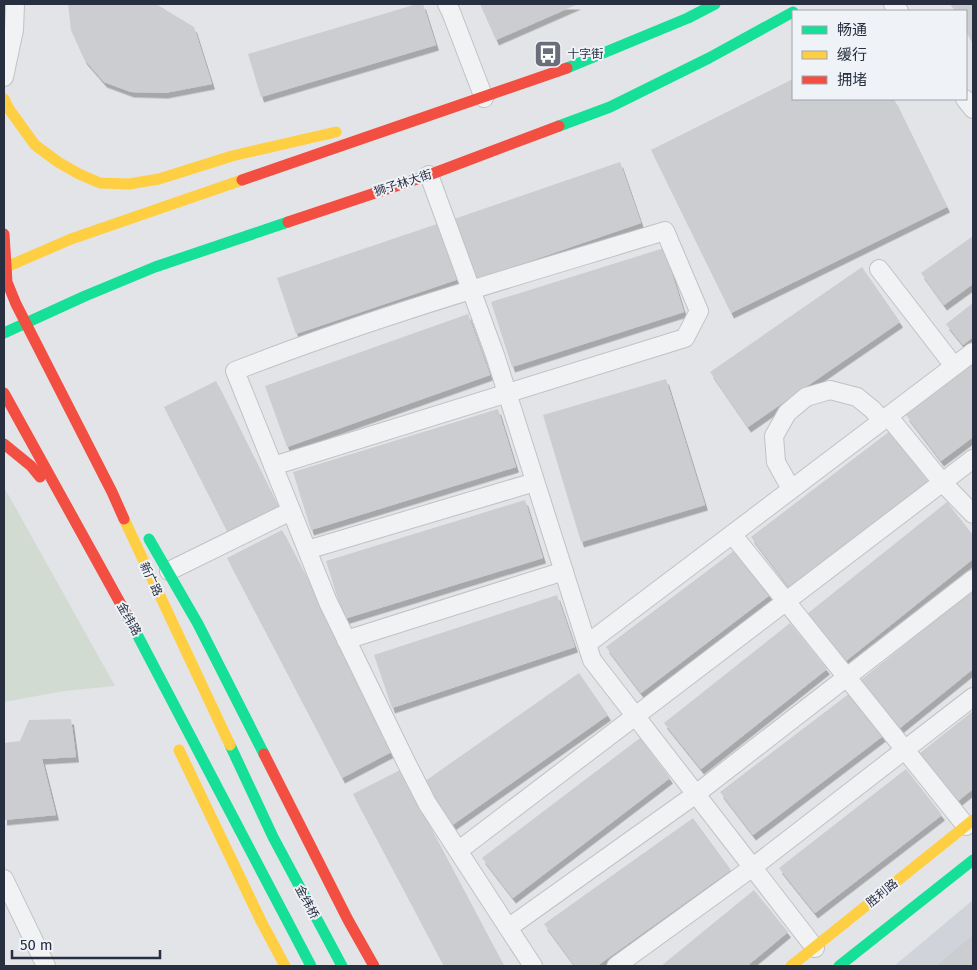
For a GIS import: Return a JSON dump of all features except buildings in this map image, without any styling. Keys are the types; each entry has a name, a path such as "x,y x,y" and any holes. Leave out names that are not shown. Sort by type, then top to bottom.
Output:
{"main road":[{"path":"4,267 71,240 556,73 688,18 715,4"},
{"name":"狮子林大街","path":"4,333 25,322 155,267 429,175 610,107 709,58 792,12"},
{"path":"4,98 8,109 35,145 58,162 100,183 129,184 159,179 232,156 354,129 424,118"},
{"path":"4,234 4,267 10,292 25,322"},
{"name":"新广路","path":"25,322 112,492 273,837"},
{"name":"金纬路","path":"4,393 151,658 311,966"},
{"path":"4,444 31,466 68,511 120,626"},
{"path":"112,492 148,538 169,571 374,966"},
{"path":"174,742 261,921 285,966"},
{"name":"胜利路","path":"791,966 969,823"},
{"name":"金纬桥","path":"273,837 342,966"},
{"path":"839,966 973,860"}],"street":[{"path":"4,77 14,30 15,4"},
{"path":"447,4 484,98"},
{"path":"429,175 507,393 592,660 815,948"},
{"path":"273,466 685,338 699,311 665,231 471,290 310,342 235,371 273,466 292,511 328,602 346,640 427,803 508,928 529,965"},
{"path":"879,269 954,366"},
{"path":"587,644 973,352"},
{"path":"791,489 776,462 774,436 787,413 806,397 830,390 857,397 885,419 973,514"},
{"path":"458,851 973,459"},
{"path":"307,550 535,482"},
{"path":"169,571 292,511"},
{"path":"732,534 904,750 969,823"},
{"path":"346,640 564,571"},
{"path":"508,928 696,794 973,578"},
{"path":"616,966 753,867 973,697"},
{"path":"4,879 46,966"}],"shaded area":[{"path":"4,487 115,686 64,691 4,702"},
{"path":"973,900 973,966 894,966"}],"traffic: fast":[{"path":"567,68 688,18 715,4"},
{"path":"559,126 610,107 709,58 792,13"},
{"path":"4,333 155,267 288,222"},
{"path":"149,539 198,624 264,754"},
{"path":"129,619 311,966"},
{"path":"230,745 273,837 342,966"},
{"path":"839,966 973,860"}],"traffic: slow":[{"path":"4,99 35,145 58,162 100,183 129,184 159,179 232,156 336,132"},
{"path":"4,268 71,239 242,180"},
{"path":"124,519 230,745"},
{"path":"179,750 261,921 285,966"},
{"path":"791,966 973,820"}],"traffic: jam":[{"path":"242,180 567,68"},
{"path":"288,222 429,175 559,126"},
{"path":"4,234 7,282 16,304 124,519"},
{"path":"4,393 129,619"},
{"path":"4,444 31,466 40,477"},
{"path":"264,754 348,920 374,966"}],"place":[{"name":"十字街","path":"548,54"}]}
